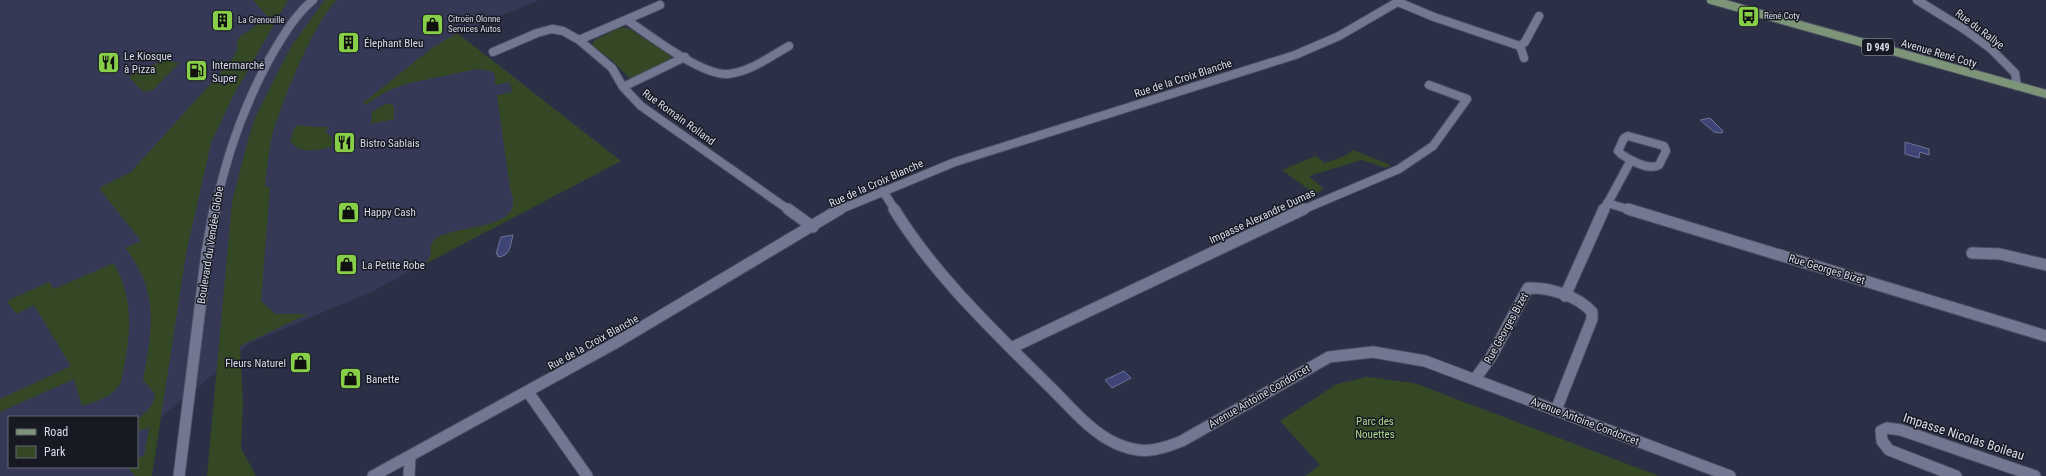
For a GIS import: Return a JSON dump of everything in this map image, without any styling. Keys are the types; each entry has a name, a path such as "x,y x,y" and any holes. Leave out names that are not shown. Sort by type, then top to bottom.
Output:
{"main road":[{"name":"Avenue René Coty","path":"1711,0 1734,3 2046,94"}],"street":[{"name":"Boulevard du Vendée Globe","path":"179,476 208,245 224,163 235,131 252,91 271,56 303,4 313,0"},
{"name":"Rue du Rallye","path":"1917,0 1964,29 1990,48 2015,73 2017,86"},
{"path":"1400,1 1434,17 1520,46"},
{"name":"Rue de la Croix Blanche","path":"373,476 617,342 842,209 918,176 955,162 1295,55 1339,36 1400,1"},
{"path":"579,40 660,5"},
{"path":"1520,46 1525,42 1539,16"},
{"path":"627,20 685,57 712,71 726,75 738,72 789,46"},
{"name":"Rue Romain Rolland","path":"493,52 552,29 563,31 579,40 612,68 623,87 641,106 813,227"},
{"path":"1520,46 1524,58"},
{"path":"623,87 685,57"},
{"name":"Impasse Alexandre Dumas","path":"1011,348 1315,204 1409,163 1433,146 1467,99 1429,85"},
{"path":"1628,136 1664,146 1666,152 1660,165 1655,167 1631,160 1620,154 1618,151 1624,138 1628,136"},
{"path":"1565,296 1607,203 1631,160"},
{"name":"Avenue Antoine Condorcet","path":"883,192 926,258 1011,348 1096,432 1114,443 1135,450 1160,450 1182,441 1329,357 1373,352 1398,355 1425,361 1730,476"},
{"name":"Rue Georges Bizet","path":"1607,203 2046,336"},
{"path":"1972,253 1988,252 2010,255 2046,265"},
{"name":"Rue Georges Bizet","path":"1475,379 1491,357 1528,288 1539,287 1565,296 1590,307 1592,319 1556,410"},
{"path":"528,392 587,476"},
{"name":"Impasse Nicolas Boileau","path":"1956,476 1889,450 1882,441 1881,431 1887,428 1901,430 2035,476"},
{"path":"409,476 410,456"}],"shaded area":[{"path":"0,0 540,0 458,33 621,161 371,292 252,342 149,427 142,476 0,476"}],"green space":[{"path":"253,0 288,0 232,98 211,143 186,254 152,476 135,476 129,468 138,468 138,458 144,456 149,428 138,431 138,420 151,406 155,394 143,380 150,328 148,295 144,280 136,264 125,248 141,241 99,188 131,172 230,62 237,51 237,41 241,36 268,17"},
{"path":"325,0 337,0 318,26 308,44 282,105 271,143 265,186 270,188 261,301 275,314 308,314 240,346 243,403 241,448 256,476 207,476 232,202 249,136 257,113 292,45"},
{"path":"620,28 628,28 671,56 669,62 638,77 628,77 614,62 592,45 596,39"},
{"path":"457,33 621,161 425,264 430,256 431,245 435,239 443,235 492,223 502,219 510,212 513,200 510,189 497,95 512,92 510,82 495,85 495,74 491,71 477,69 405,84 385,92 365,105 363,103 432,48"},
{"path":"165,60 179,63 153,90 143,92 129,77 134,72"},
{"path":"385,104 391,104 394,106 394,119 371,124 372,112"},
{"path":"298,125 330,127 325,131 332,138 332,147 304,150 294,145 290,141 295,127"},
{"path":"1353,150 1391,165 1386,168 1362,160 1309,176 1324,189 1315,194 1282,170 1316,156 1325,163 1347,155"},
{"path":"114,263 126,293 129,321 127,350 121,382 118,387 104,398 82,406 74,379 0,412 0,399 71,366 34,305 16,314 7,301 49,282 54,289"},
{"name":"Parc des Nouettes","path":"1367,377 1414,383 1659,476 1305,476 1320,465 1280,421 1337,384"}],"water":[{"path":"1710,118 1723,131 1722,133 1714,132 1700,120"},
{"path":"1905,142 1929,149 1929,155 1920,152 1919,158 1905,154"},
{"path":"513,235 507,253 498,257 498,254 496,254 501,237"},
{"path":"1124,371 1131,378 1112,388 1105,380"}],"place":[{"name":"René Coty","path":"1748,16"},
{"name":"La Grenouille","path":"223,20"},
{"name":"Citroën Olonne Services Autos","path":"433,24"},
{"name":"Élephant Bleu","path":"349,43"},
{"name":"Le Kiosque à Pizza","path":"108,62"},
{"name":"Intermarché Super","path":"197,71"},
{"name":"Bistro Sablais","path":"345,143"},
{"name":"Happy Cash","path":"348,212"},
{"name":"La Petite Robe","path":"346,265"},
{"name":"Fleurs Naturel","path":"301,363"},
{"name":"Banette","path":"351,379"}]}
